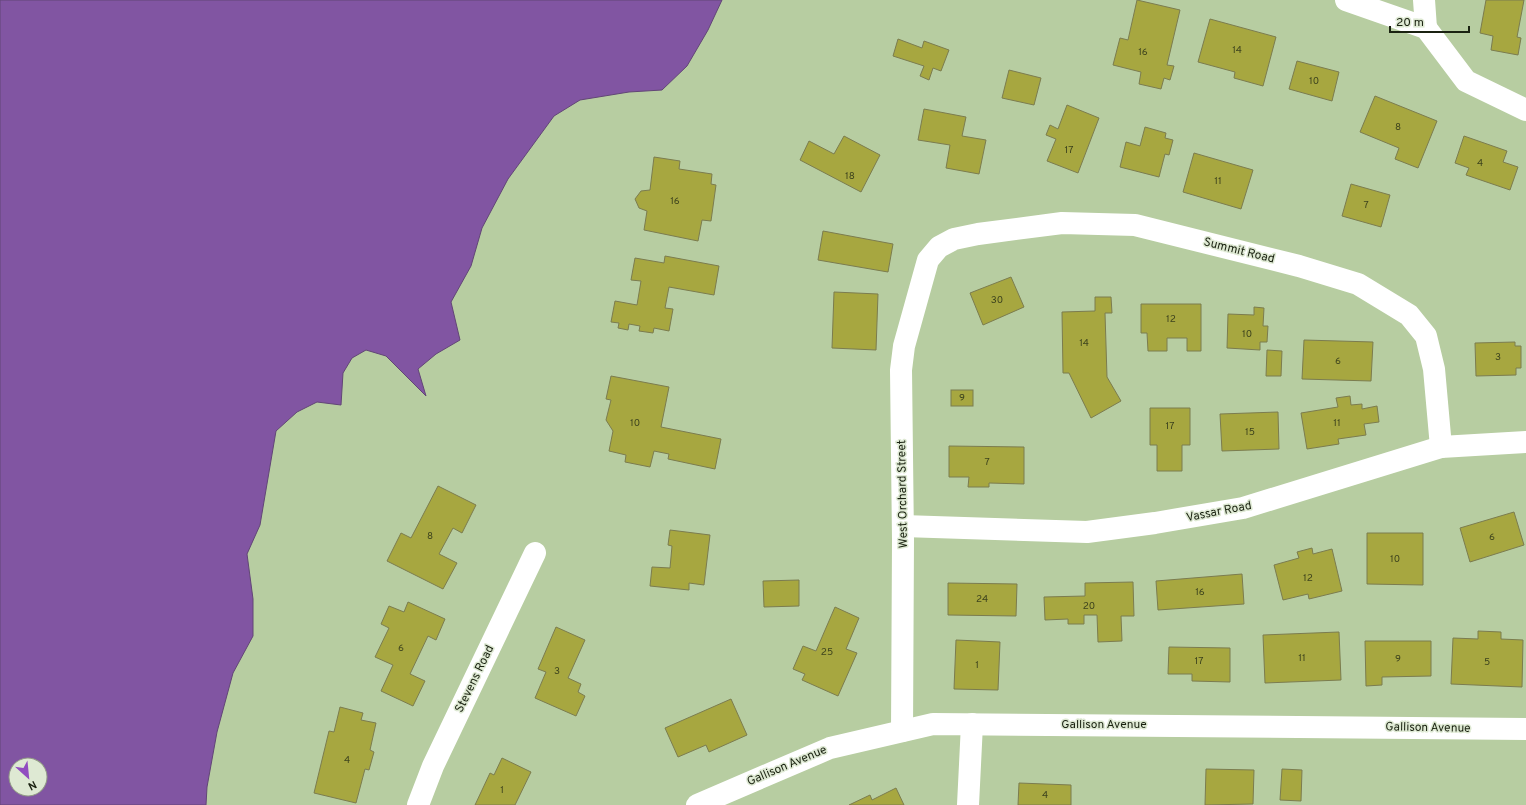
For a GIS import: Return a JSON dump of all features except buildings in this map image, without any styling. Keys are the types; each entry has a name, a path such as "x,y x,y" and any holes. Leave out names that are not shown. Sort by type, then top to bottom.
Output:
{"street":[{"path":"1346,0 1426,28"},
{"path":"1424,0 1426,28 1466,81 1526,110"},
{"name":"Summit Road","path":"928,260 939,247 954,239 978,234 1062,223 1134,225 1298,266 1358,284 1409,315 1426,336 1434,369 1441,447"},
{"name":"West Orchard Street","path":"902,731 902,362 904,346 928,260"},
{"name":"Vassar Road","path":"903,526 1087,532 1155,523 1243,508 1441,447 1526,442"},
{"name":"Stevens Road","path":"418,805 433,766 535,553"},
{"name":"Gallison Avenue","path":"697,805 830,748 933,724 1526,729"},
{"path":"968,805 972,724"}],"shaded area":[{"path":"0,0 722,0 708,30 687,66 662,90 629,92 580,100 554,116 508,179 482,228 471,266 451,302 460,340 436,354 418,369 426,396 386,356 366,350 352,358 343,373 341,405 317,402 297,412 276,431 260,525 247,554 253,599 253,636 233,673 217,732 207,787 206,805 0,805"}]}
